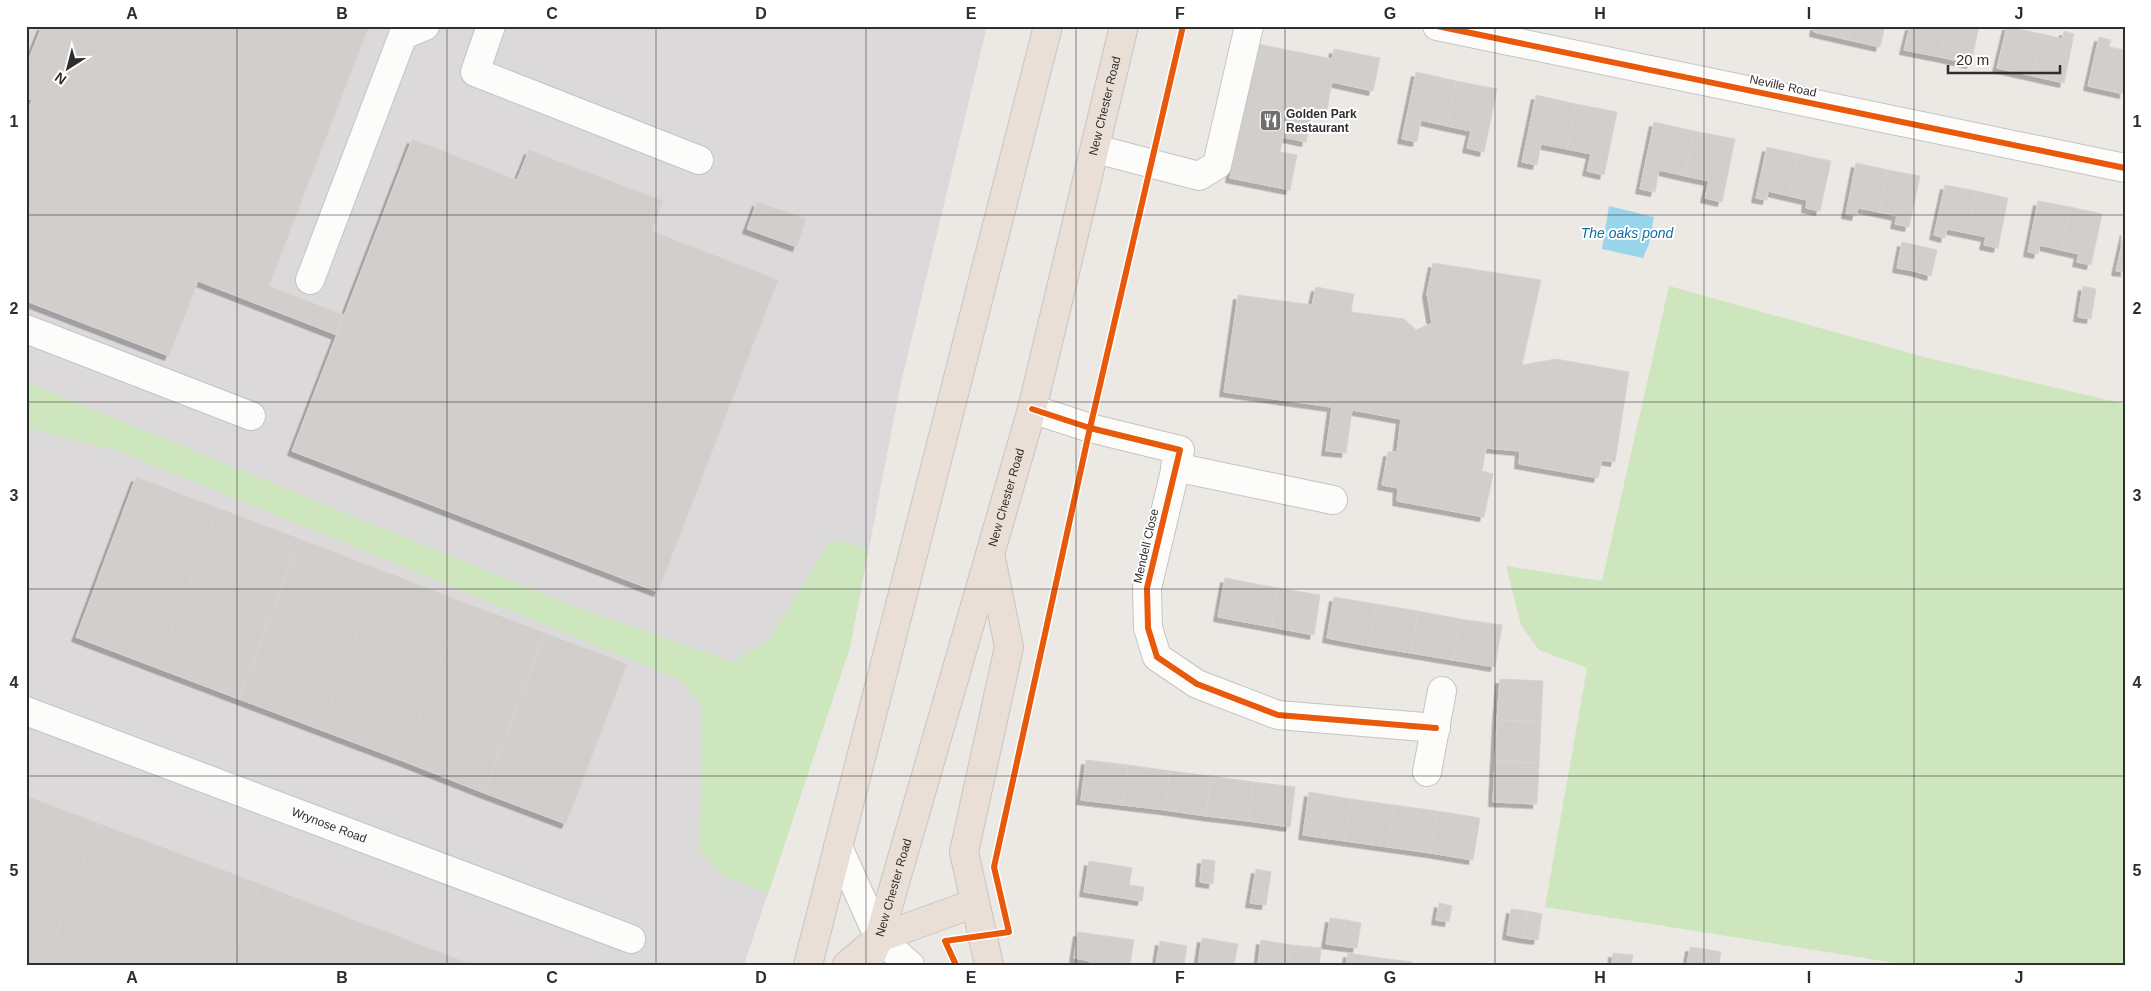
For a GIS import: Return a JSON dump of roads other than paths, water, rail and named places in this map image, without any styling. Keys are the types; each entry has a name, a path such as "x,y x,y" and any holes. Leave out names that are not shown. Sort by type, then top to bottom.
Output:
{"highway":[{"path":"808,965 1048,26"},
{"name":"New Chester Road","path":"867,965 879,938 1032,409 1096,150 1124,26"},
{"path":"989,965 964,852 1009,646 990,554"},
{"path":"847,965 879,938 975,903"}],"street":[{"path":"310,280 403,35 425,26"},
{"path":"491,26 475,72 699,160"},
{"path":"1096,150 1199,176 1217,165 1249,26"},
{"name":"Neville Road","path":"1436,26 2125,168"},
{"path":"26,329 251,416"},
{"name":"Mendell Close","path":"1032,409 1090,428 1180,450 1147,588 1148,628 1156,657 1197,684 1278,714 1436,728"},
{"path":"1175,467 1333,500"},
{"path":"1427,772 1442,691"},
{"name":"Wrynose Road","path":"26,711 631,940"},
{"path":"838,847 879,938 910,965"}],"water":[{"name":"The oaks pond","path":"1609,206 1654,217 1649,244 1643,258 1602,249"}],"place":[{"name":"Golden Park Restaurant","path":"1270,121"}]}
